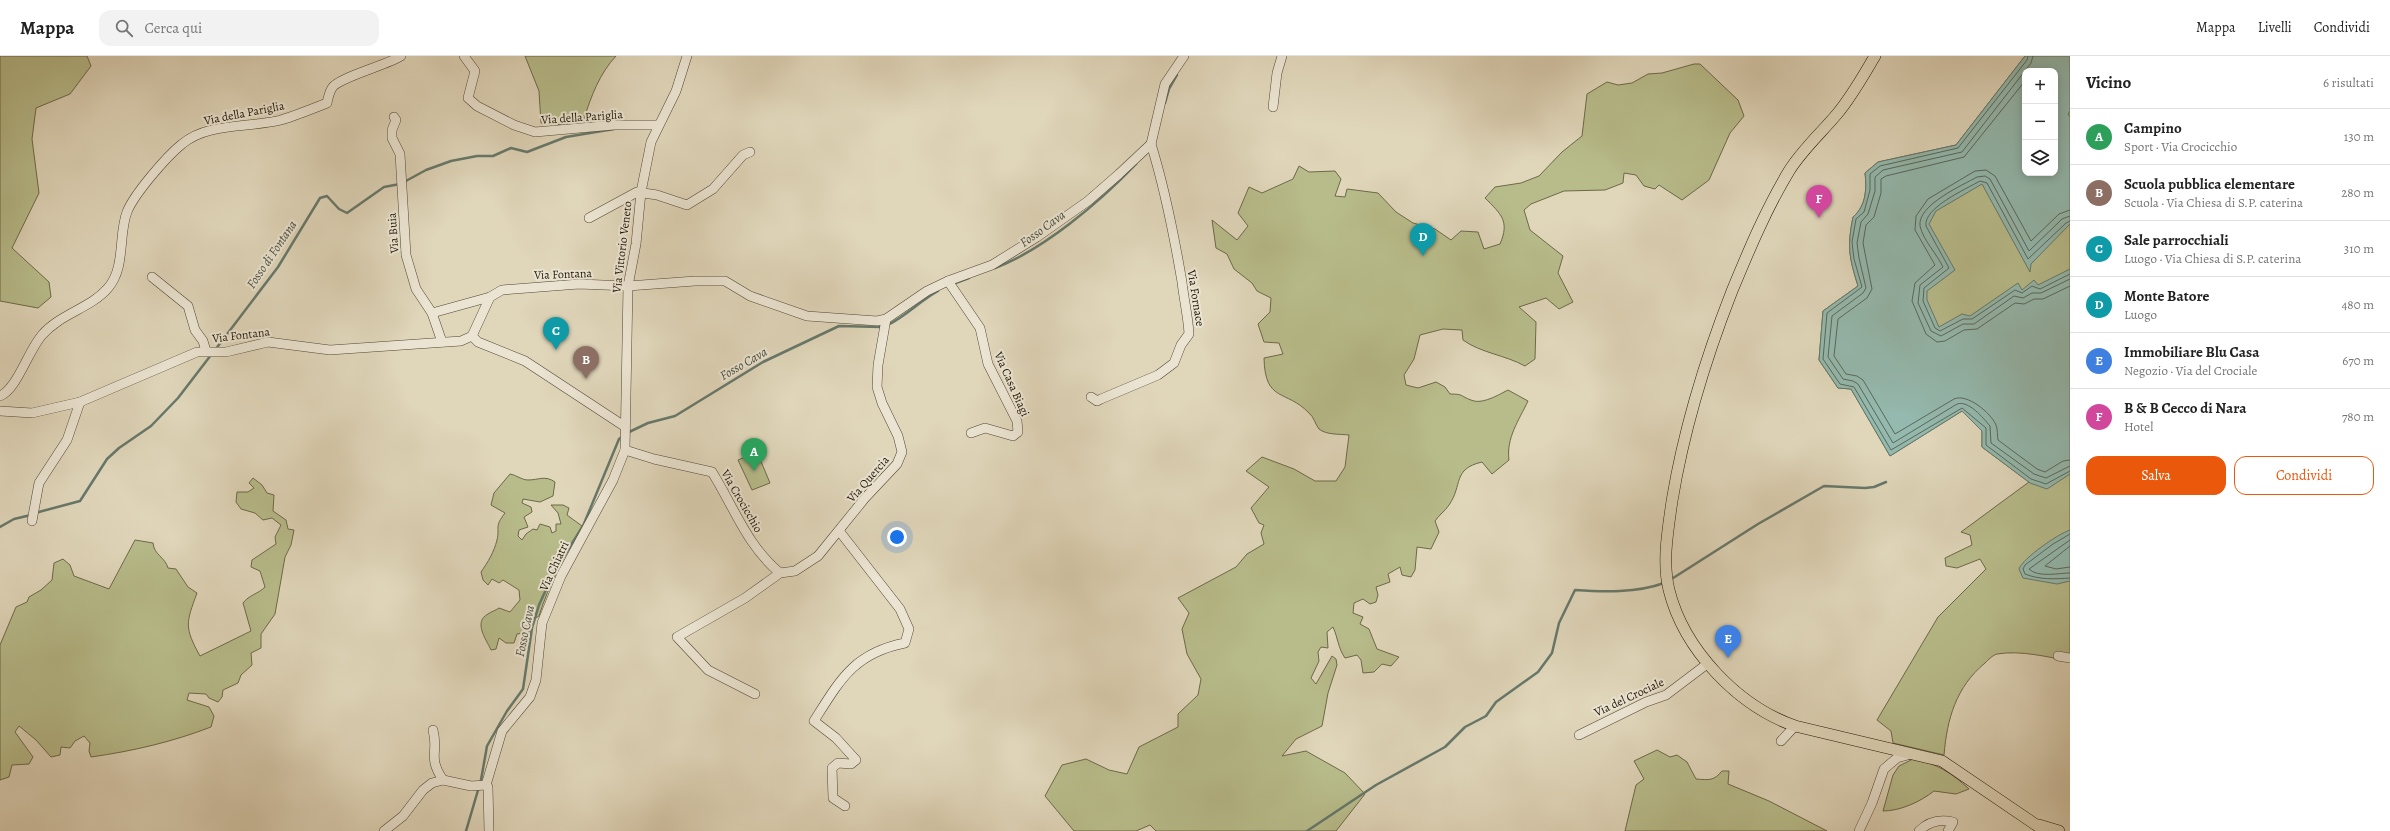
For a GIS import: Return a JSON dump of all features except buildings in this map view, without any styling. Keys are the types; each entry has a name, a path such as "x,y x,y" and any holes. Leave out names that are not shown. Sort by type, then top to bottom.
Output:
{"main road":[{"path":"1875,56 1853,94 1790,169 1760,226 1725,309 1694,396 1685,432 1667,538 1668,582 1683,624 1707,664 1721,679 1750,702 1783,722 1795,726 1915,753 1942,761 2042,828 2060,831"}],"street":[{"name":"Via della Pariglia","path":"0,396 16,382 26,358 43,334 75,310 94,300 108,287 116,275 127,211 146,183 181,145 194,135 281,120 320,106 327,103 332,87 344,79 390,63 401,56"},
{"name":"Via della Pariglia","path":"464,56 475,71 468,98 477,106 514,125 535,132 614,125 658,125"},
{"name":"Via Vittorio Veneto","path":"625,450 628,286 636,244 646,158 658,125 676,91 687,56"},
{"path":"885,324 927,291 950,284 992,265 1037,237 1088,201 1152,146 1165,84 1184,56"},
{"path":"1273,107 1277,73 1282,56"},
{"name":"Via Buia","path":"394,116 396,120 392,130 392,138 400,154 406,255 416,289 432,313 442,342"},
{"name":"Via Fornace","path":"1091,398 1097,401 1158,375 1174,363 1181,345 1190,334 1188,312 1175,240 1162,178 1152,146"},
{"path":"589,218 621,199 641,192 687,205 713,189 743,155 750,152"},
{"path":"152,277 188,306 194,330 211,351"},
{"name":"Via Fontana","path":"432,313 490,297 502,290 519,288 579,284 628,286 695,281 725,281 750,296 807,316 877,321 885,324"},
{"name":"Via Casa Biagi","path":"950,284 980,328 988,364 1017,421 1018,432 1013,436 985,428 972,433"},
{"path":"490,297 472,330 472,336 478,342 525,361 625,432"},
{"name":"Via Quercia","path":"780,573 795,571 818,556 840,532 865,498 900,459 902,452 898,436 882,403 877,387 885,324"},
{"name":"Via Fontana","path":"0,411 32,413 80,402 169,362 197,352 230,351 268,342 330,350 442,342 461,340 472,336"},
{"path":"32,516 39,483 67,440 80,402"},
{"name":"Via Crocicchio","path":"625,450 654,459 712,472 743,529 767,563 780,573"},
{"name":"Via Chiatri","path":"489,831 488,787 485,785 502,731 530,697 536,680 542,623 561,576 613,480 625,450"},
{"path":"840,532 900,609 909,629 905,643 884,648 862,658 837,686 814,721 836,738 856,760 851,764 838,763 832,768 834,798 845,806"},
{"path":"755,694 708,670 677,637 745,598 780,573"},
{"path":"2058,656 2070,658"},
{"name":"Via del Crociale","path":"1579,735 1646,702 1666,695 1707,664"},
{"path":"1781,741 1795,726"},
{"path":"433,730 436,740 434,765 443,780"},
{"path":"1859,831 1884,770 1897,758 1915,753"},
{"path":"384,831 403,816 423,790 432,783 443,780 471,786 485,785"},
{"path":"1919,831 1926,824 1942,820 1953,822 1948,831"}],"green space":[{"path":"0,56 87,56 91,66 70,94 36,108 32,139 39,193 12,248 49,282 51,297 38,308 0,301"},
{"path":"525,56 616,56 605,70 597,85 584,119 561,125 541,123 539,91"},
{"path":"2025,56 2070,56 2070,661 2034,654 2006,653 1992,656 1975,672 1960,693 1951,716 1945,742 1944,755 1893,743 1891,731 1877,720 1938,617 1986,569 1980,559 1957,568 1946,566 1945,558 1972,545 1970,535 1961,532 2029,482 1982,447 1982,431 1962,411 1890,456 1851,389 1838,388 1819,360 1823,311 1858,286 1850,252 1850,236 1853,217 1861,208 1865,197 1865,173 1878,162 1956,145"},
{"path":"1694,64 1700,64 1738,100 1744,116 1730,133 1709,180 1682,200 1659,185 1655,189 1644,186 1636,175 1624,173 1623,183 1605,190 1564,191 1531,204 1524,210 1530,230 1563,256 1558,273 1573,302 1559,309 1546,298 1519,307 1536,322 1535,359 1525,366 1477,348 1463,340 1462,330 1443,329 1420,335 1414,359 1404,375 1406,385 1418,388 1436,382 1445,387 1450,394 1460,395 1475,401 1490,399 1508,390 1528,401 1511,437 1509,444 1509,460 1492,474 1482,462 1473,465 1462,473 1453,498 1435,521 1439,532 1431,549 1417,547 1415,570 1411,577 1402,575 1400,567 1388,574 1390,582 1376,587 1378,595 1376,602 1370,604 1363,599 1354,603 1353,613 1363,617 1360,624 1369,629 1377,649 1399,657 1391,666 1382,664 1374,672 1363,673 1361,660 1357,655 1345,658 1333,627 1327,632 1328,648 1321,647 1318,652 1319,661 1311,678 1316,684 1332,656 1336,659 1337,665 1328,693 1322,726 1296,739 1282,756 1306,751 1345,773 1365,794 1336,831 1156,831 1150,825 1136,831 1074,831 1045,796 1062,765 1086,759 1109,770 1127,774 1139,747 1178,727 1178,714 1198,695 1201,679 1187,654 1182,629 1189,613 1178,598 1236,567 1247,554 1264,544 1261,533 1264,525 1259,523 1251,508 1269,487 1246,471 1262,457 1294,469 1315,481 1336,481 1345,467 1349,435 1322,431 1319,429 1309,413 1301,406 1278,393 1268,382 1265,372 1264,358 1283,354 1279,343 1264,342 1258,324 1270,312 1271,298 1257,291 1252,283 1234,269 1227,254 1216,248 1212,220 1237,240 1248,226 1238,213 1249,187 1262,193 1293,179 1299,166 1309,172 1335,171 1341,179 1335,196 1345,197 1347,189 1378,193 1396,212 1413,223 1435,229 1451,240 1461,231 1478,232 1484,249 1500,244 1503,236 1504,224 1496,209 1485,198 1495,187 1521,183 1539,176 1562,152 1582,136 1587,94 1607,82 1618,85 1632,83 1648,74 1662,73"},
{"path":"757,452 770,483 752,490 738,460"},
{"path":"510,474 526,480 545,478 555,482 553,496 540,502 523,499 522,503 531,507 532,512 524,517 528,527 519,530 518,536 522,540 526,534 533,529 537,530 540,524 550,527 552,533 556,531 556,524 561,524 558,513 551,505 563,505 569,508 567,515 582,526 558,570 539,616 531,621 529,632 517,634 514,643 506,643 499,638 496,649 491,650 482,631 481,621 489,613 499,608 510,612 520,600 519,590 503,580 499,583 492,579 488,585 483,580 481,572 494,549 498,536 498,524 505,513 491,505 494,493"},
{"path":"253,478 262,485 267,493 274,495 273,511 286,520 288,529 294,530 291,545 285,557 275,614 261,634 261,648 251,653 252,665 241,675 238,683 223,690 222,697 218,702 209,698 206,694 189,693 187,700 209,707 214,716 211,727 152,745 91,757 89,751 90,743 84,736 75,741 70,748 61,747 60,755 51,757 36,740 19,726 15,732 33,757 29,764 12,765 9,777 0,780 0,645 16,607 27,602 29,597 41,590 52,580 54,563 63,559 70,565 74,576 109,589 135,540 153,543 155,550 165,561 168,568 176,569 188,587 197,593 188,625 191,638 200,656 251,631 243,603 265,587 260,571 251,567 252,560 276,544 275,537 281,525 272,518 263,520 255,513 241,509 236,502 237,492 248,492 254,488 249,483"},
{"path":"1657,750 1670,757 1677,755 1687,762 1696,779 1711,779 1716,777 1722,771 1729,771 1728,784 1769,801 1827,831 1625,831 1636,785 1644,779 1634,761"},
{"path":"1913,759 1936,766 1956,778 1969,789 1956,794 1934,791 1923,799 1910,805 1889,811 1883,811 1893,775 1899,766"}],"water":[{"path":"2025,56 2070,56 2070,111 2068,114 2070,117 2070,224 2031,264 2030,272 1982,184 1936,211 1929,224 1955,270 1927,291 1927,300 1939,327 1962,314 1970,316 2018,283 2022,290 2034,280 2038,285 2070,269 2070,474 2047,489 2030,483 1982,447 1982,431 1962,411 1890,456 1851,389 1838,388 1819,360 1823,311 1858,286 1850,252 1850,236 1853,217 1861,208 1865,197 1865,173 1878,162 1956,145"},
{"path":"2070,530 2070,581 2057,584 2023,578 2019,569 2022,564 2050,541"}],"waterway":[{"name":"Fosso Cava","path":"1165,103 1169,89 1177,75"},
{"name":"Fosso di Fontana","path":"404,182 426,170 451,161 477,156 493,156 511,148 527,152 566,137 614,129"},
{"name":"Fosso Cava","path":"995,268 1032,250 1070,224 1106,194 1136,164"},
{"name":"Fosso di Fontana","path":"215,350 278,267 320,198 327,196 339,209 347,213 384,187 400,184"},
{"name":"Fosso Cava","path":"953,284 969,278"},
{"name":"Fosso Cava","path":"888,325 938,291"},
{"name":"Fosso Cava","path":"627,433 648,423 675,416 763,362 839,326 881,327"},
{"name":"Fosso di Fontana","path":"35,513 80,501 107,459 119,448 151,426 178,398 211,355"},
{"name":"Fosso Cava","path":"466,831 481,780 487,746 507,711 523,689 532,628 539,605 554,572 583,526 619,439 623,436"},
{"path":"1670,580 1758,524 1824,486 1865,488 1874,487 1886,482"},
{"name":"Fosso di Fontana","path":"0,527 14,519 31,515"},
{"path":"1307,831 1376,785 1445,747 1465,727 1486,716 1496,702 1538,672 1552,653 1559,623 1575,590 1631,590 1643,589 1664,583"}],"place":[{"name":"B & B Cecco di Nara","path":"1819,218"},
{"name":"Monte Batore","path":"1423,256"},
{"name":"Sale parrocchiali","path":"556,350"},
{"name":"Scuola pubblica elementare","path":"586,379"},
{"name":"Campino","path":"754,471"},
{"name":"Immobiliare Blu Casa","path":"1728,658"}]}
